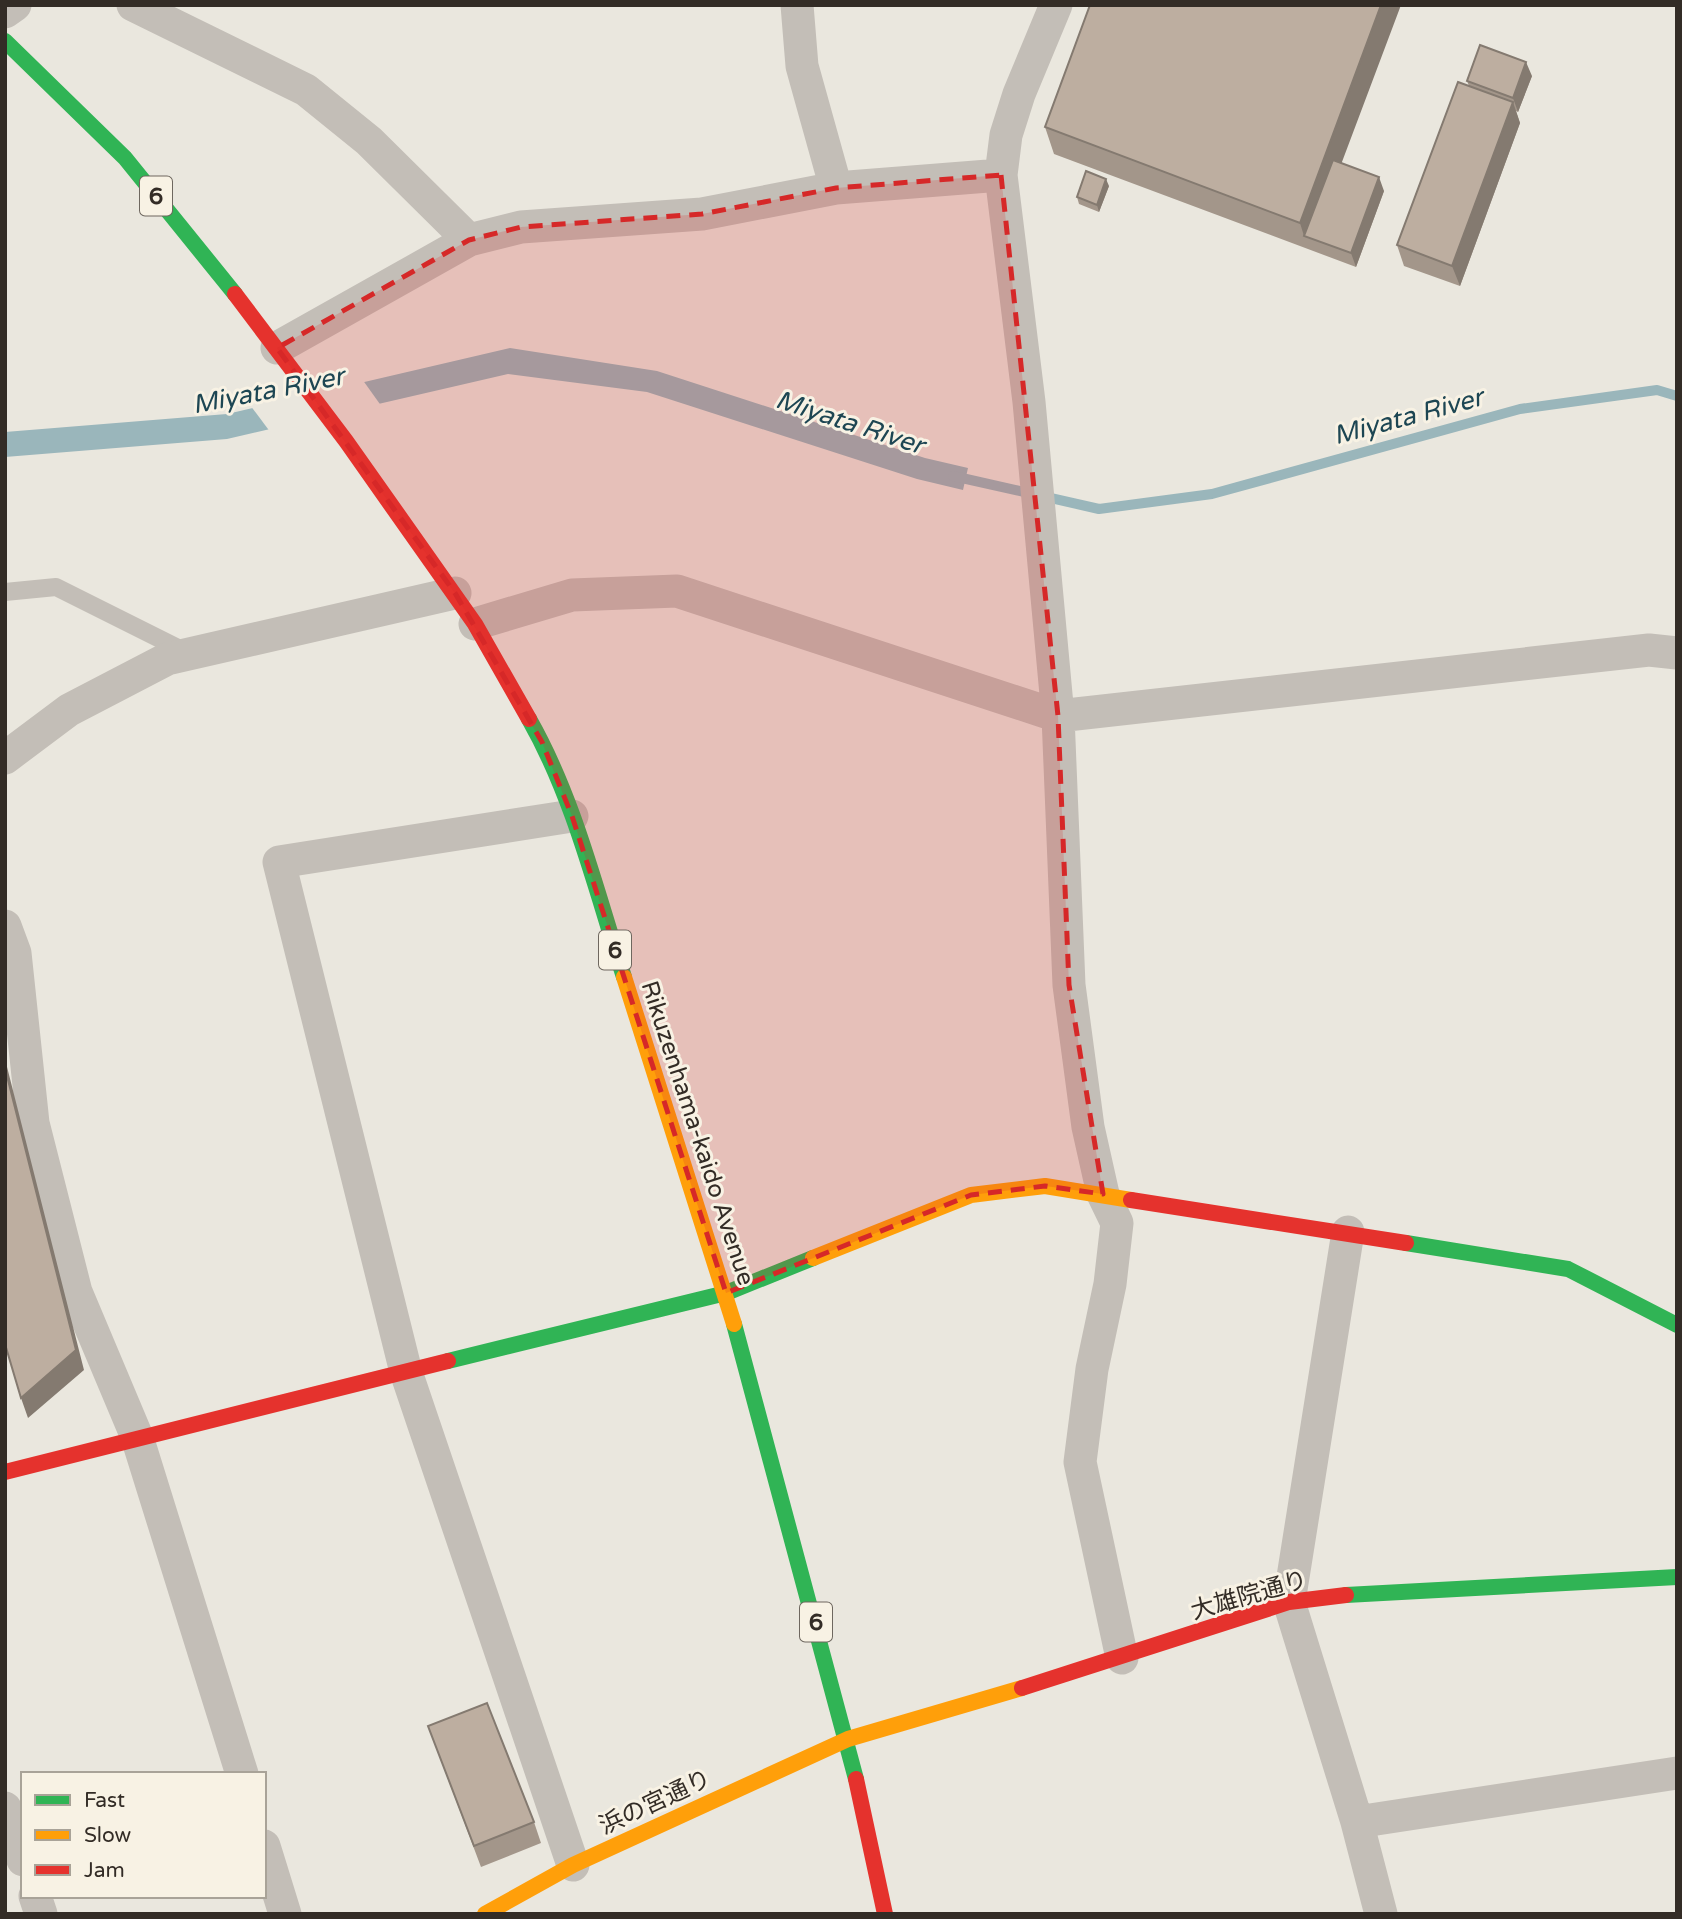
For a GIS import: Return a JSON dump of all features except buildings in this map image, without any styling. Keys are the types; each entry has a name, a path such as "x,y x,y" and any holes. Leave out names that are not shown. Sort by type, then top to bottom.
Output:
{"main road":[{"name":"Rikuzenhama-kaido Avenue","path":"5,41 125,158 204,253 284,357 455,593 542,742 572,816 726,1293 848,1739 885,1914"},
{"path":"5,1472 137,1437 726,1293 971,1195 1045,1186 1568,1269 1677,1325"},
{"name":"大雄院通り","path":"848,1739 1122,1658 1289,1602 1335,1596 1677,1577"},
{"name":"浜の宮通り","path":"485,1914 573,1865 848,1739"}],"street":[{"path":"5,12 15,5"},
{"path":"133,5 306,90 369,141 469,240"},
{"path":"797,5 803,66 836,188"},
{"path":"1056,5 1019,94 1006,135 1001,176 1028,402 1058,716 1069,985 1088,1127 1102,1194 1116,1223 1110,1284 1092,1368 1080,1462 1122,1658"},
{"path":"284,357 469,240 521,227 702,214 836,188 1001,176"},
{"path":"475,624 572,595 677,591 1058,716 1649,650 1677,653"},
{"path":"5,758 69,710 167,659 455,593"},
{"path":"572,816 279,862 406,1372 573,1865"},
{"path":"5,926 15,953 33,1123 76,1292 137,1437 241,1772"},
{"path":"1348,1232 1289,1602 1357,1822 1381,1914"},
{"path":"1357,1822 1677,1773"},
{"path":"5,1808 21,1854"},
{"path":"266,1852 285,1914"}],"lane":[{"path":"5,592 56,587 189,654"}],"highlighted area":[{"path":"1001,175 1058,716 1069,985 1103,1194 1045,1186 971,1195 726,1293 572,816 542,742 455,593 277,348 469,240 521,227 702,214 836,188"}],"water":[{"path":"510,348 657,371 925,458 968,468 963,490 917,479 647,392 508,374 227,439 5,457 5,432 227,414"}],"pier":[{"path":"362,379 382,407 271,433 250,405"}],"waterway":[{"name":"Miyata River","path":"953,476 1099,509 1212,494 1520,409 1657,390 1677,396"}],"traffic: fast":[{"path":"5,41 125,158 235,294"},
{"path":"529,719 545,749 571,813 624,977"},
{"path":"1406,1243 1568,1269 1677,1325"},
{"path":"448,1361 726,1293 813,1258"},
{"path":"734,1324 856,1779"},
{"path":"1346,1595 1677,1577"}],"traffic: slow":[{"path":"624,977 734,1324"},
{"path":"813,1258 971,1195 1045,1186 1131,1200"},
{"path":"485,1914 573,1865 848,1739 1022,1688"}],"traffic: jam":[{"path":"235,294 346,441 475,624 529,719"},
{"path":"1131,1200 1406,1243"},
{"path":"5,1472 448,1361"},
{"path":"1022,1688 1289,1602 1346,1595"},
{"path":"856,1779 885,1914"}]}
